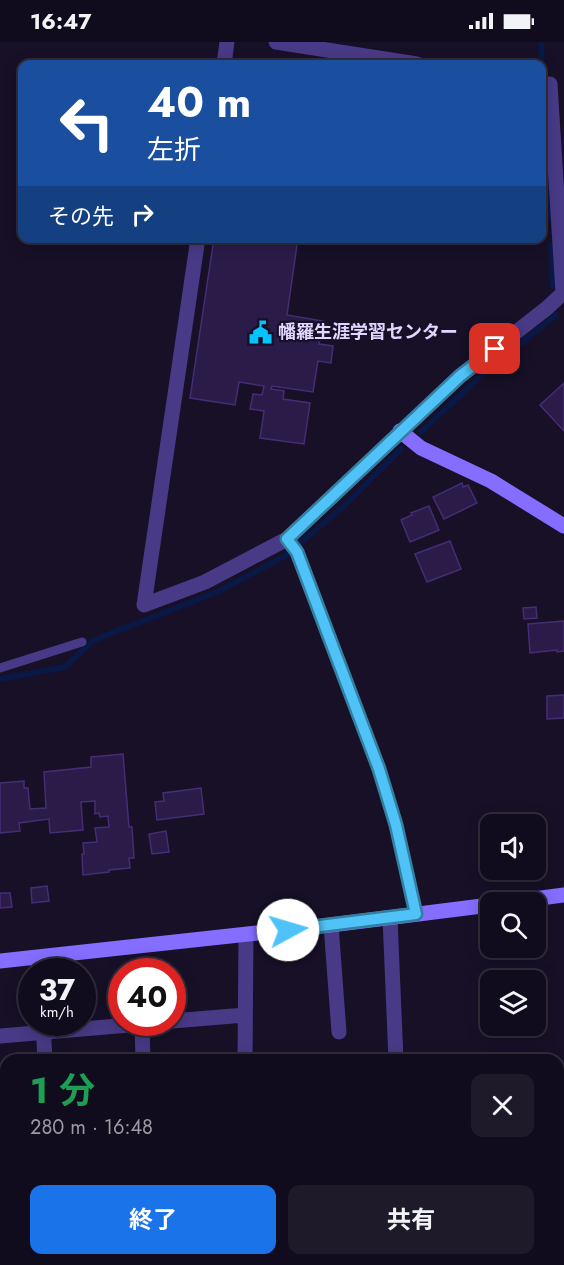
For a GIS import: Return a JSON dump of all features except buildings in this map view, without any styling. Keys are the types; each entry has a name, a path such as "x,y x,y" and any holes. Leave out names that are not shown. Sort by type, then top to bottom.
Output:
{"street":[{"path":"225,60 227,42"},
{"path":"276,42 391,60"},
{"path":"197,243 144,605 292,546 400,431 460,376 547,308 562,293 552,84"},
{"path":"400,431 421,448 491,481 564,526"},
{"path":"546,897 564,895"},
{"path":"87,958 480,905"},
{"path":"390,918 396,1054"},
{"path":"331,925 339,1032"},
{"path":"245,1054 246,935"},
{"path":"0,961 18,963"},
{"path":"186,1020 245,1016"},
{"path":"0,1036 18,1032"},
{"path":"44,1036 45,1054"},
{"path":"144,1054 146,1036"}],"lane":[{"path":"292,546 379,769 396,825 416,914"},
{"path":"0,668 82,642"}],"waterway":[{"path":"541,42 542,60"},
{"path":"546,166 549,218"},
{"path":"551,246 553,286"},
{"path":"421,432 486,371 556,315"},
{"path":"0,679 65,667 94,640 217,592 285,556 344,506 401,449"}],"place":[{"name":"幡羅生涯学習センター","path":"260,332"}],"route":[{"path":"288,930 416,914 396,825 379,769 297,552 287,539 460,376 495,349"}]}
